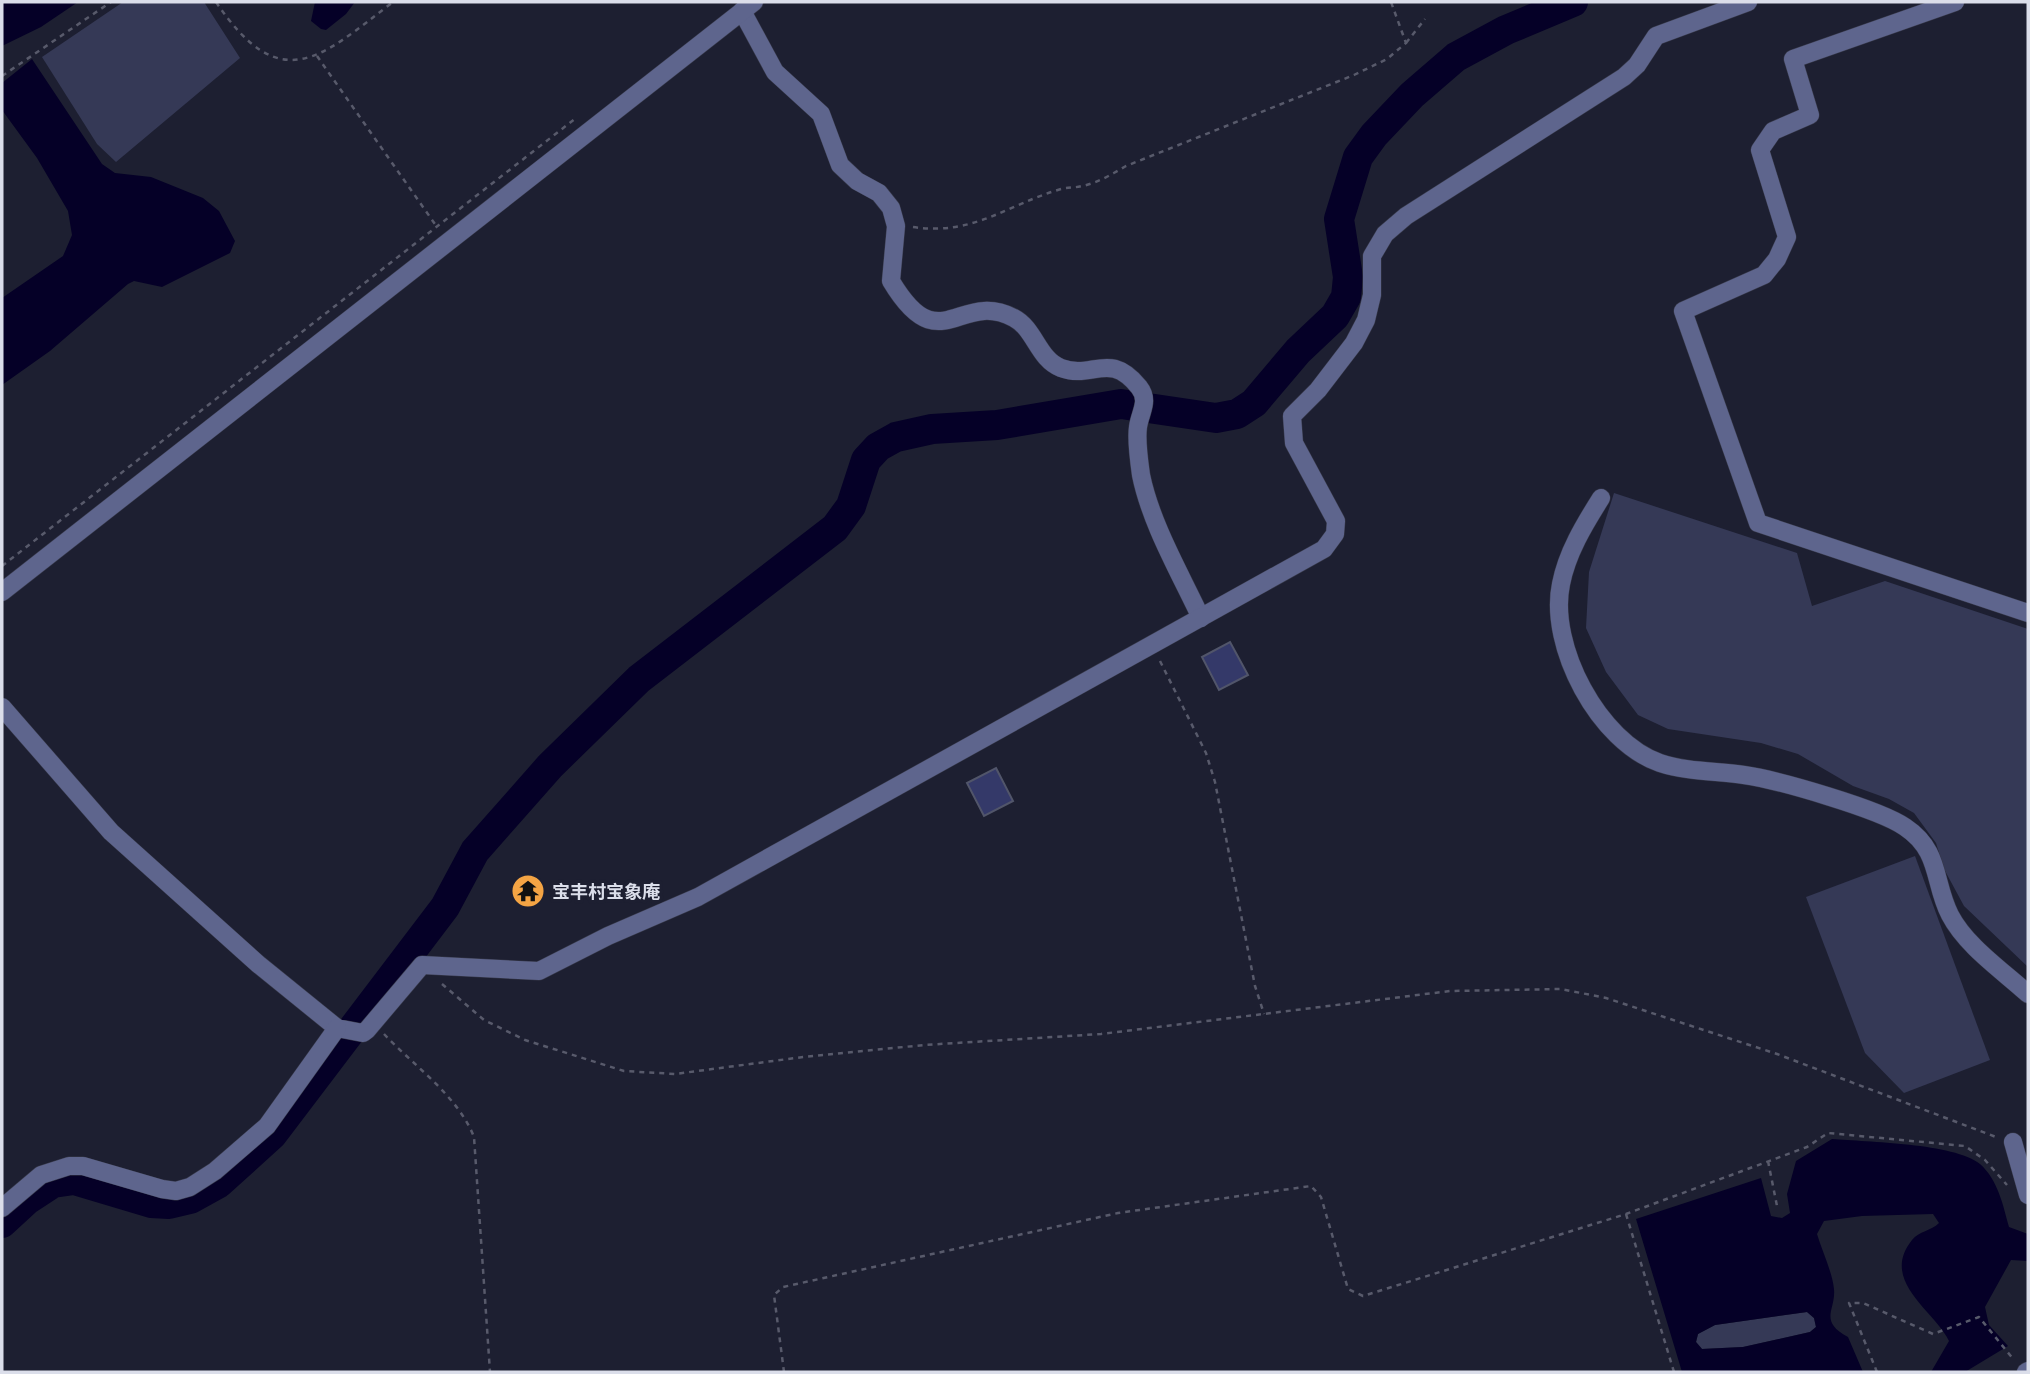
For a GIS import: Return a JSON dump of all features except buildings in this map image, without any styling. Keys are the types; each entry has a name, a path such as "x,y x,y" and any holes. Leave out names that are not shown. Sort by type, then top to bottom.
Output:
{"street":[{"path":"2,707 111,832 258,964 338,1028 369,1028 422,965 539,971 608,936 698,897 1324,549 1335,534 1336,521 1294,443 1292,416 1318,390 1360,332 1372,295 1372,256 1385,234 1406,216 1624,77 1637,65 1656,36 1748,2"},
{"path":"1955,2 1793,59 1810,115 1773,131 1760,150 1787,237 1777,259 1764,275 1683,311 1758,523 2028,613"},
{"path":"2,592 748,6 775,72 821,114 841,165 857,181 879,193 891,208 896,226 891,281 900,297 924,321 938,322 978,312 997,312 1016,319 1045,357 1061,368 1073,370 1115,367 1127,374 1144,406 1138,426 1141,475 1159,524 1201,618"},
{"path":"1601,498 1578,534 1568,561 1560,586 1560,614 1576,678 1603,720 1658,763 1774,782 1889,818 1907,828 1924,845 1936,864 1950,914 1962,932 2028,994"},
{"path":"2,1208 41,1175 69,1166 83,1166 162,1189 176,1191 190,1187 215,1171 267,1126 338,1028"},
{"path":"2013,1142 2020,1193"}],"path":[{"path":"2,76 111,2"},
{"path":"216,2 236,31 261,51 284,58 325,53 393,2"},
{"path":"1391,2 1406,43"},
{"path":"896,226 904,224 936,230 961,228 1062,188 1081,187 1104,179 1126,166 1354,75 1387,59 1406,43 1425,19"},
{"path":"317,56 437,226"},
{"path":"2,566 586,110"},
{"path":"1152,645 1206,753 1255,986 1264,1016"},
{"path":"422,965 475,1014 525,1040 624,1071 675,1074 803,1057 1101,1034 1450,991 1581,991 1777,1054 2013,1142"},
{"path":"369,1028 459,1110 468,1120 474,1136 490,1372"},
{"path":"784,1372 773,1307 774,1295 783,1287 1118,1213 1311,1186 1321,1197 1348,1289 1363,1296 1626,1214 1807,1147 1828,1133 1965,1146 1986,1160 2020,1193"},
{"path":"1768,1161 1777,1206"},
{"path":"1626,1214 1674,1372"},
{"path":"1877,1372 1849,1303 1863,1303 1933,1334 1979,1317 2009,1354"}],"shaded area":[{"path":"2,2 78,2 41,27 2,46"},
{"path":"123,2 204,2 240,58 116,162 97,144 42,57"},
{"path":"315,2 355,2 346,14 326,30 311,21"},
{"path":"32,59 102,164 115,173 151,177 203,198 219,211 235,241 230,253 162,287 134,281 128,284 50,351 2,385 2,298 63,256 72,235 68,211 37,158 2,110 2,83"},
{"path":"1614,493 1797,553 1812,606 1885,581 2028,629 2028,967 1964,906 1944,869 1936,843 1914,813 1889,799 1853,786 1798,754 1761,743 1668,729 1638,715 1606,672 1586,628 1589,572"},
{"path":"1915,856 1990,1060 1904,1093 1865,1053 1806,897"},
{"path":"1832,1139 1931,1148 1968,1157 1980,1164 1996,1185 2009,1227 2028,1234 2028,1261 2011,1260 1985,1307 1989,1325 2008,1346 1965,1372 1931,1372 1949,1341 1913,1295 1902,1269 1904,1255 1912,1240 1939,1223 1933,1214 1862,1216 1824,1221 1817,1234 1833,1282 1834,1296 1830,1315 1833,1326 1848,1337 1863,1372 1682,1372 1636,1219 1761,1178 1771,1216 1782,1218 1790,1213 1787,1194 1796,1161","holes":["1807,1312 1814,1318 1816,1327 1810,1332 1743,1347 1702,1349 1696,1342 1698,1334 1715,1325"]},
{"path":"1807,1312 1814,1318 1816,1327 1810,1332 1743,1347 1702,1349 1696,1342 1698,1334 1715,1325"}],"waterway":[{"path":"2,1223 27,1200 53,1183 74,1180 151,1203 169,1204 190,1199 219,1183 272,1135 445,907 475,851 550,766 639,679 835,528 851,506 866,460 878,447 896,437 932,429 997,425 1121,404 1216,418 1237,414 1254,403 1298,351 1335,316 1346,297 1348,277 1339,219 1358,157 1374,135 1412,95 1456,57 1506,30 1573,2"}],"place":[{"name":"宝丰村宝象庵","path":"528,891"}]}
